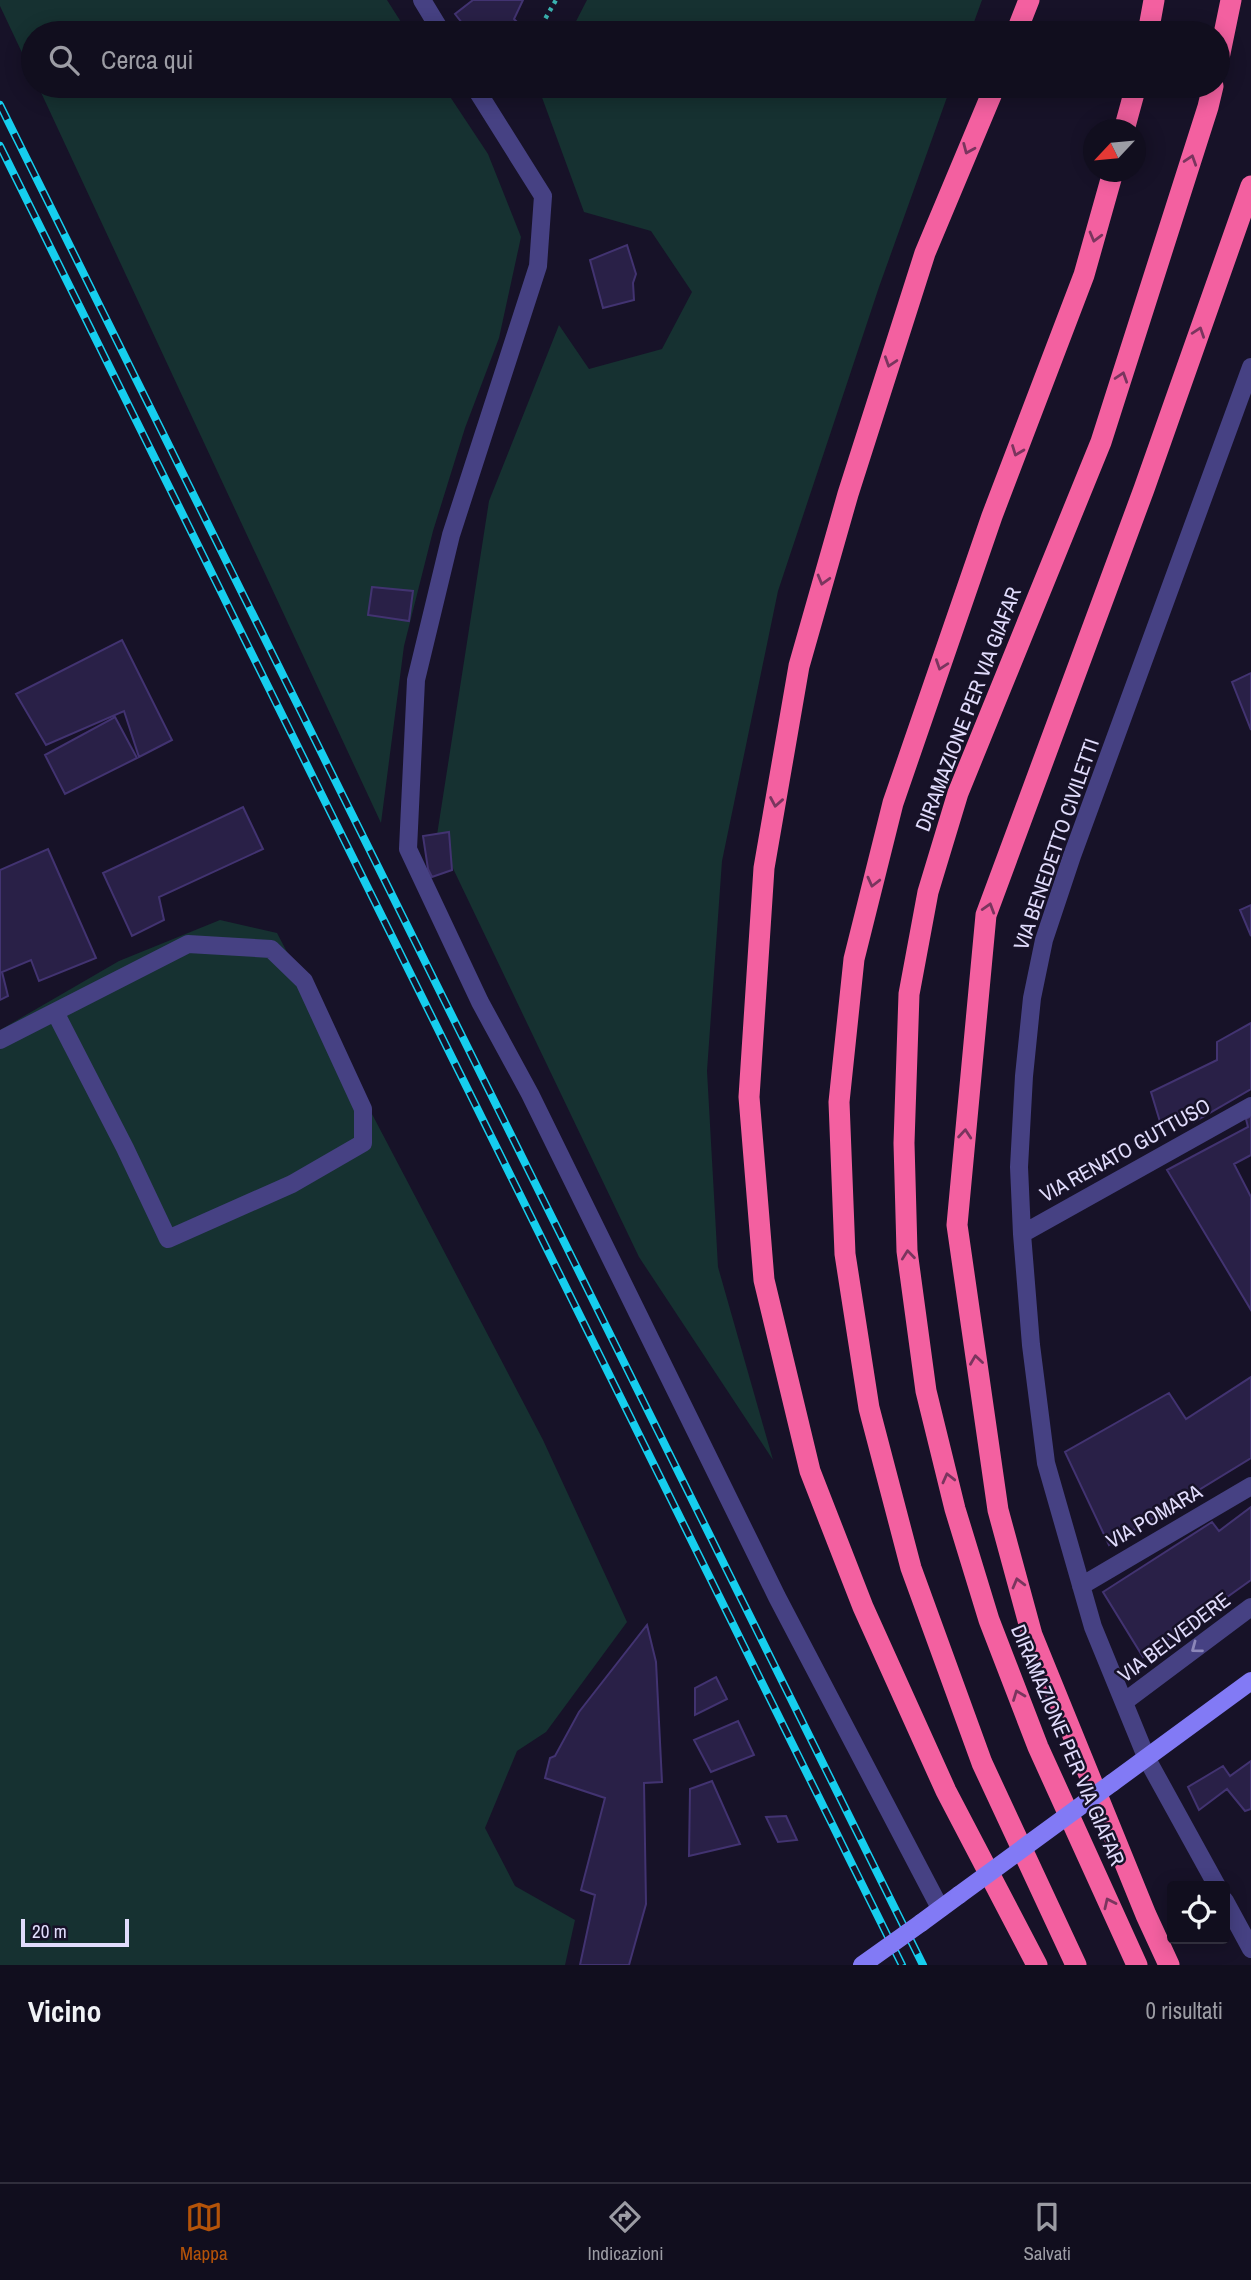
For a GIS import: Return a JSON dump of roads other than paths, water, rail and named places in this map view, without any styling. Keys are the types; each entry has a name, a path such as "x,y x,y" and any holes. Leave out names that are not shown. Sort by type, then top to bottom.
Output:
{"highway":[{"path":"1021,21 1029,0"},
{"path":"1150,21 1154,0"},
{"path":"1227,21 1231,0"},
{"path":"990,98 925,253 848,494 799,666 765,868 749,1097 764,1280 810,1471 863,1607 946,1791 1037,1965"},
{"path":"1127,119 1133,98"},
{"name":"DIRAMAZIONE PER VIA GIAFAR","path":"1137,1965 1038,1747 989,1620 955,1509 926,1391 906,1251 904,1143 909,994 928,892 957,793 1101,442 1210,98"},
{"name":"DIRAMAZIONE PER VIA GIAFAR","path":"1076,1965 982,1763 911,1568 869,1408 845,1254 839,1102 853,959 893,803 992,516 1084,275 1110,182"},
{"path":"1169,1965 1032,1635 998,1510 957,1225 986,915 1144,489 1251,186"}],"main road":[{"path":"862,1965 1251,1681"}],"street":[{"path":"422,0 435,21"},
{"path":"482,98 543,196 538,266 451,535 416,680 408,849 474,991 530,1094 771,1585 940,1908"},
{"name":"VIA BENEDETTO CIVILETTI","path":"1214,1881 1147,1759 1093,1627 1046,1463 1031,1345 1019,1167 1032,998 1044,940 1072,856 1251,367"},
{"path":"0,1040 188,944 271,949 304,981 363,1109 363,1143 292,1184 168,1239 55,1012"},
{"name":"VIA RENATO GUTTUSO","path":"1022,1234 1251,1106"},
{"name":"VIA POMARA","path":"1081,1586 1251,1486"},
{"name":"VIA BELVEDERE","path":"1124,1702 1251,1608"},
{"path":"1230,1910 1251,1949"}],"railway":[{"path":"0,105 923,1965"},
{"path":"0,146 902,1965"}]}
